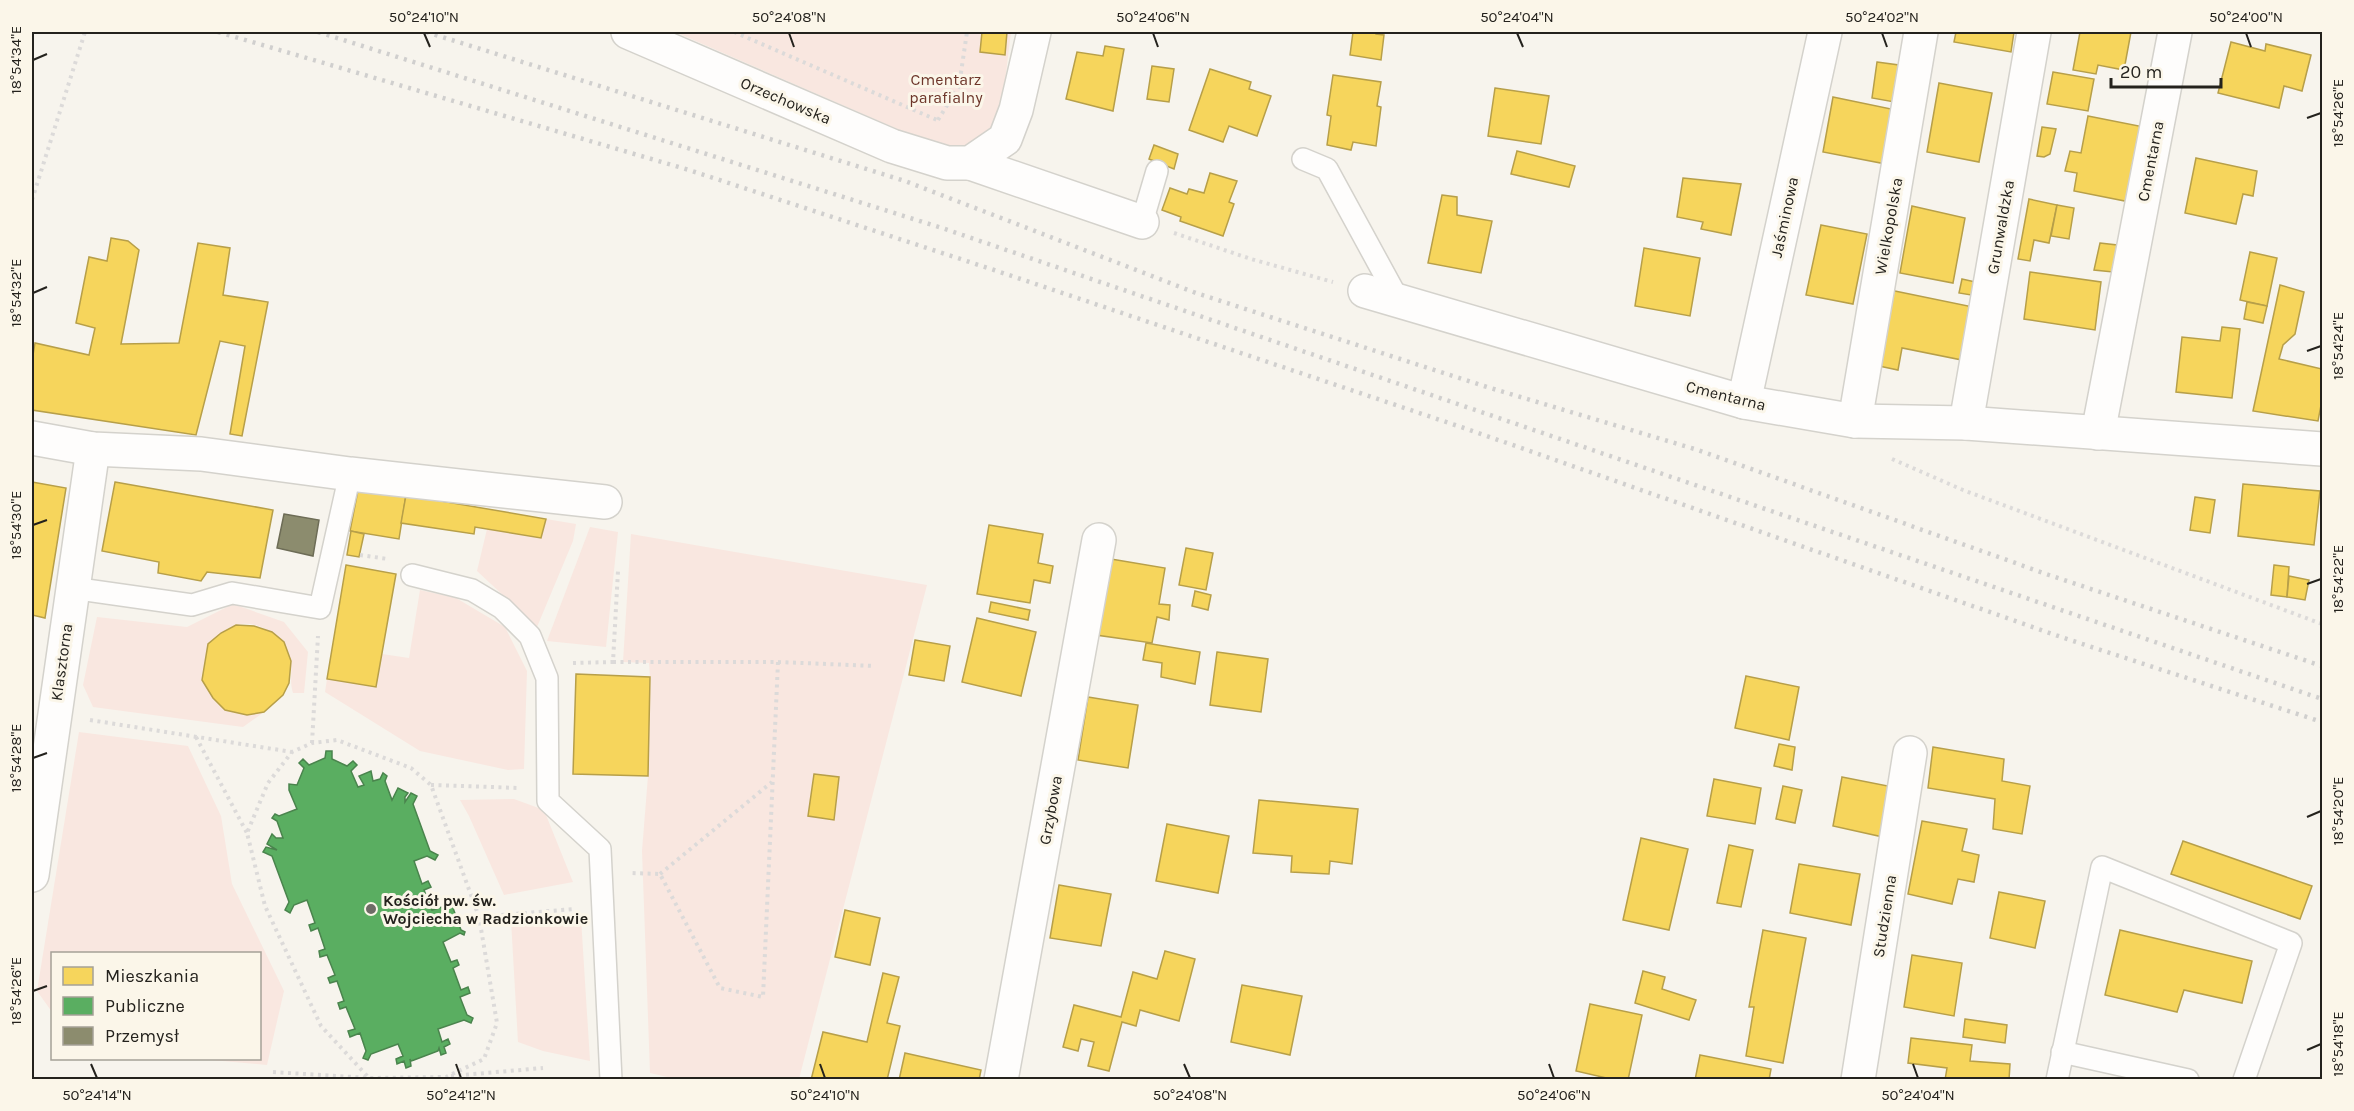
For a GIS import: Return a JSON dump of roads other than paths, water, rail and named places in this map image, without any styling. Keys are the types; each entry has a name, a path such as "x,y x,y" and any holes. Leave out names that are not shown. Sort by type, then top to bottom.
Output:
{"street":[{"name":"Orzechowska","path":"628,32 892,146 959,163 1142,222"},
{"path":"959,163 1005,139 1016,110 1034,32"},
{"name":"Jaśminowa","path":"1744,402 1825,32"},
{"name":"Wielkopolska","path":"1855,421 1921,32"},
{"name":"Grunwaldzka","path":"1966,423 2034,32"},
{"name":"Cmentarna","path":"2098,433 2175,32"},
{"name":"Cmentarna","path":"1365,291 1744,402 1855,421 1966,423 2322,449"},
{"path":"32,438 93,449 201,454 350,474 605,502"},
{"name":"Klasztorna","path":"32,875 93,449"},
{"name":"Grzybowa","path":"1000,1080 1099,540"},
{"name":"Studzienna","path":"1858,1080 1910,753"}],"lane":[{"path":"1303,159 1327,169 1399,301"},
{"path":"1142,222 1157,171"},
{"path":"72,588 192,605 232,593 320,608 350,474"},
{"path":"412,575 472,590 502,608 530,636 542,664 547,678 548,801 600,849 611,1080"},
{"path":"2057,1080 2102,867 2291,943 2244,1080"},
{"path":"2062,1052 2188,1080"}],"railway":[{"path":"218,32 689,170 994,270 1464,428 2064,638 2322,722"},
{"path":"318,32 942,228 2322,699"},
{"path":"426,32 905,181 1196,293 1487,387 1698,450 2049,575 2322,666"}],"place":[{"name":"Kościół pw. św. Wojciecha w Radzionkowie","path":"371,909"}],"park label":[{"name":"Cmentarz parafialny","path":"946,88"}]}
